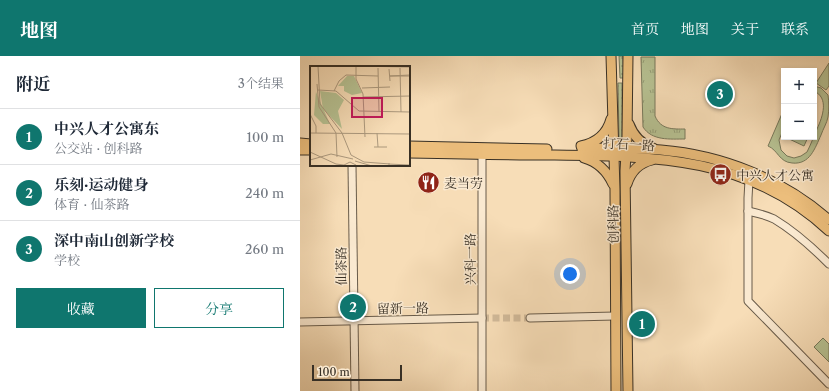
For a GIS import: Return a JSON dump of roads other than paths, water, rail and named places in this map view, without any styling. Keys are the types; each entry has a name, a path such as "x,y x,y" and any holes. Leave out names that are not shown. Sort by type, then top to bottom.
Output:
{"main road":[{"name":"创科路","path":"611,56 614,152 615,390"},
{"name":"创科路","path":"628,56 628,121 625,191 628,391"},
{"path":"612,81 628,81"},
{"path":"590,150 581,146 592,143 601,136 608,127 613,113"},
{"path":"628,121 631,130 640,140 648,146 660,150"},
{"path":"300,143 310,144"},
{"name":"打石一路","path":"410,146 590,150 604,148 614,152"},
{"name":"打石一路","path":"626,153 660,150 706,157 752,172 784,188 829,220"},
{"name":"打石一路","path":"410,153 574,155 614,152 704,166 749,180 775,192 790,201 829,231"},
{"path":"574,155 591,160 601,167 610,178 614,190"},
{"path":"625,191 630,176 639,166 649,161 663,159"}],"street":[{"path":"482,154 508,148"},
{"name":"兴科一路","path":"482,154 482,391"},
{"name":"仙茶路","path":"352,166 355,391"},
{"path":"749,180 748,301 829,384"},
{"path":"748,211 763,214 774,219 829,264"},
{"path":"530,318 615,316"},
{"name":"留新一路","path":"300,322 482,318"}],"tunnel":[{"path":"482,318 530,318"}],"place":[{"name":"深中南山创新学校","path":"720,94"},
{"name":"中兴人才公寓","path":"720,175"},
{"name":"麦当劳","path":"429,183"},
{"name":"乐刻·运动健身","path":"353,307"},
{"name":"中兴人才公寓东","path":"642,324"}]}
